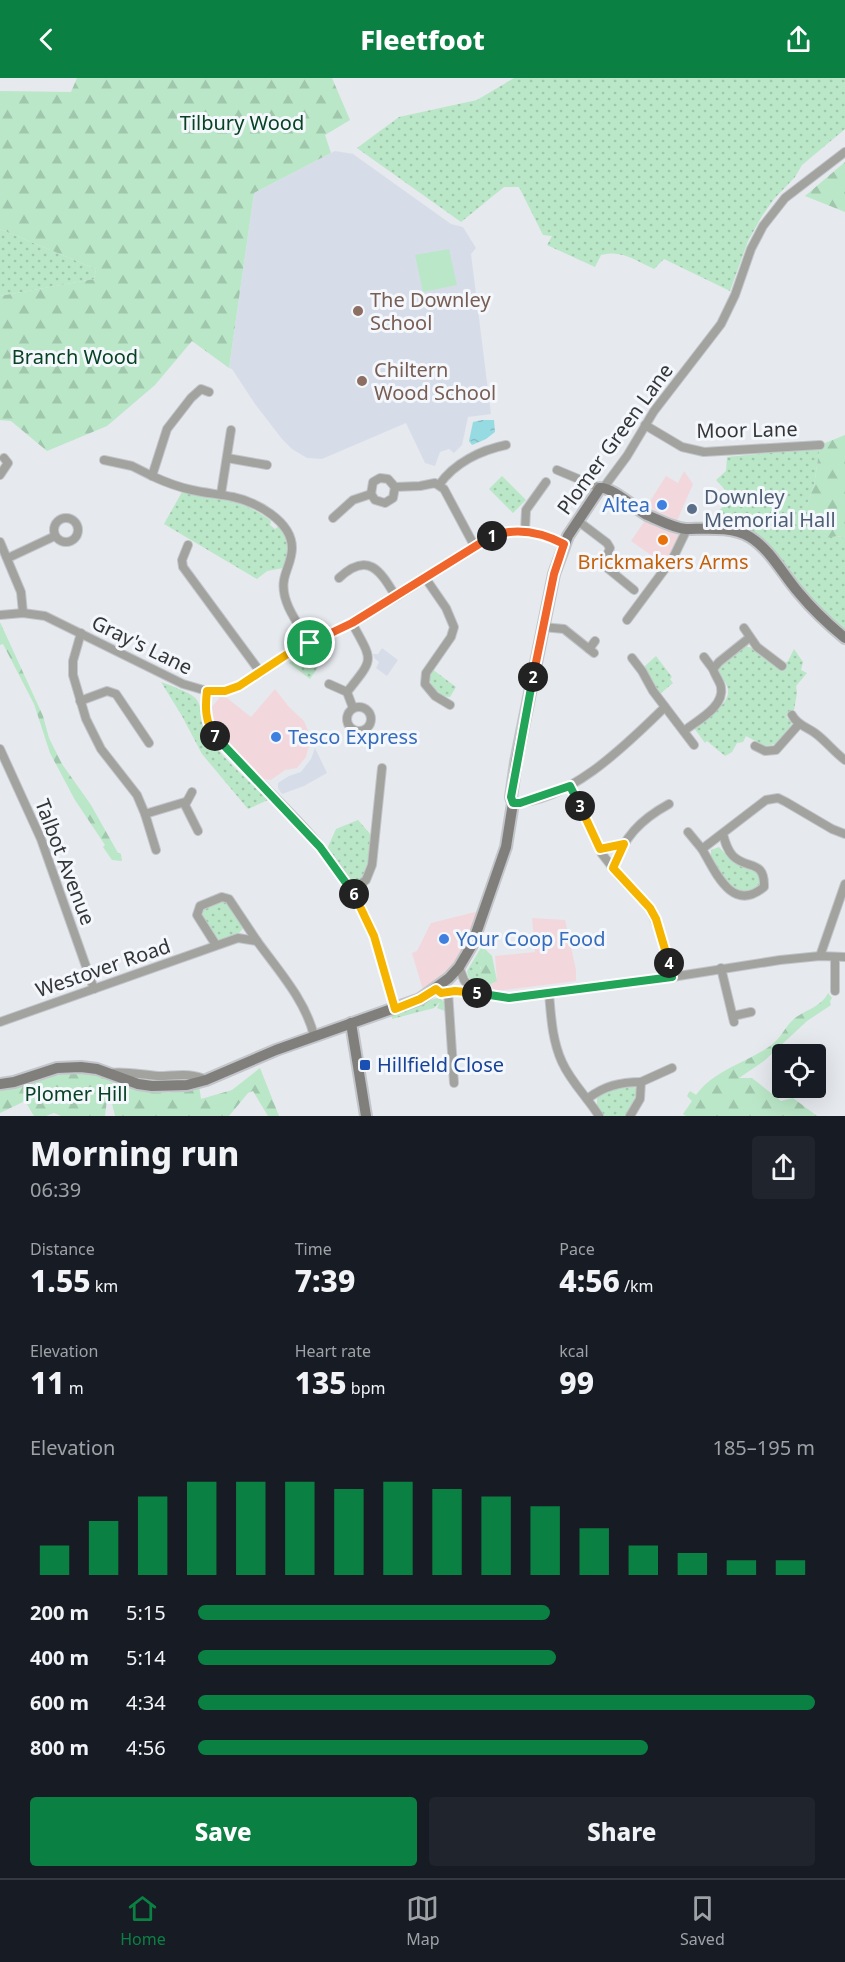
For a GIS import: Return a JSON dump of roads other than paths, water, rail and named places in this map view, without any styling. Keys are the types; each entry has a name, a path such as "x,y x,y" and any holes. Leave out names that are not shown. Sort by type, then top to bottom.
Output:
{"street":[{"name":"Plomer Green Lane","path":"442,990 472,945 502,859 513,803 511,787 554,574 564,544 578,521 627,456 645,425 721,324 735,295 756,237 771,214 785,198 845,152"},
{"path":"152,477 163,426 203,389"},
{"name":"Moor Lane","path":"645,425 682,447 704,452 820,445"},
{"path":"221,494 231,430"},
{"path":"439,484 447,474 471,458 506,445"},
{"path":"0,475 8,463 4,458"},
{"path":"227,458 267,465"},
{"path":"103,460 132,466 152,477 190,489 246,501 280,522 288,533 292,550 284,593 310,643"},
{"path":"557,470 602,488 646,514 672,525 687,529 707,528 734,532 751,537 771,557 824,621 845,638"},
{"path":"380,478 388,479 395,487 393,498 385,503 375,500 371,494 373,483 380,478"},
{"path":"525,531 526,510 546,482"},
{"path":"395,487 439,484 475,547"},
{"path":"333,518 353,500 371,494"},
{"path":"578,521 607,543 610,548 605,558 606,567 634,590"},
{"path":"627,620 673,558 687,529"},
{"name":"Gray's Lane","path":"0,615 22,613 45,616 183,684 207,691 231,689 249,681 286,655 352,623 490,537 502,533 525,531 547,536 564,544"},
{"path":"8,558 55,536"},
{"path":"0,542 21,592 22,613"},
{"path":"188,545 182,560 183,567 261,673"},
{"path":"339,578 350,568 364,564 371,565 379,571 396,597"},
{"path":"426,579 446,608 454,627 451,637 426,673 425,684 435,696 450,705"},
{"path":"347,692 366,669 369,658 352,623"},
{"path":"543,627 564,629 592,651 595,641"},
{"path":"744,628 757,647 782,666"},
{"path":"81,633 73,661 75,687 94,736 108,759 132,786 145,814 156,850"},
{"path":"713,669 749,638"},
{"path":"684,731 721,697 721,685 704,657"},
{"path":"632,658 694,745"},
{"path":"329,684 347,692 353,708"},
{"path":"80,700 101,692 111,691 122,700 137,732 150,743"},
{"path":"207,691 205,703 207,723 215,736 320,847 352,891 374,936 395,1009"},
{"path":"513,803 538,798 570,786 601,765 665,707"},
{"path":"792,715 795,721 817,734 845,760"},
{"path":"755,746 765,751 776,750 799,724"},
{"name":"Talbot Avenue","path":"0,749 40,839 94,989"},
{"path":"352,891 366,880 372,865 382,768"},
{"path":"570,786 600,849 613,868 650,908 662,938 672,977"},
{"path":"145,814 185,802 192,792"},
{"path":"702,849 762,802 771,798 786,802 832,829 845,834"},
{"path":"185,802 198,831"},
{"path":"613,868 624,844 642,821 669,804"},
{"path":"688,832 702,849 725,888 739,895 756,894 764,887 762,872 757,867 738,861 732,855 723,834"},
{"path":"600,849 624,844"},
{"path":"820,956 845,884"},
{"path":"216,945 197,915 200,906 222,897 229,899 301,1005 310,1021 314,1036"},
{"name":"Westover Road","path":"0,1022 238,938 257,941"},
{"path":"0,1084 14,1082 42,1071 81,1066 138,1084 187,1085 206,1080 314,1036 395,1009 442,990 473,992 498,998 820,956 845,957"},
{"path":"835,991 836,957"},
{"path":"459,967 464,980 473,992"},
{"path":"721,968 734,1019 751,1012"},
{"path":"442,990 454,1083"},
{"path":"549,993 553,1036 558,1054 598,1116"},
{"path":"351,1023 366,1116"},
{"path":"587,1099 605,1088 628,1082 641,1082 672,1068"},
{"path":"630,1116 640,1099 641,1082"}],"water":[{"path":"494,420 495,432 472,445 469,441 473,422"}],"place":[{"name":"The Downley School","path":"358,311"},
{"name":"Chiltern Wood School","path":"362,381"},
{"name":"Altea","path":"662,505"},
{"name":"Downley Memorial Hall","path":"692,509"},
{"name":"Brickmakers Arms","path":"663,540"},
{"name":"Tesco Express","path":"276,737"},
{"name":"Your Coop Food","path":"444,939"},
{"name":"Hillfield Close","path":"365,1065"}],"park label":[{"name":"Tilbury Wood","path":"242,123"},
{"name":"Branch Wood","path":"75,357"},
{"name":"Plomer Hill","path":"76,1094"}]}
